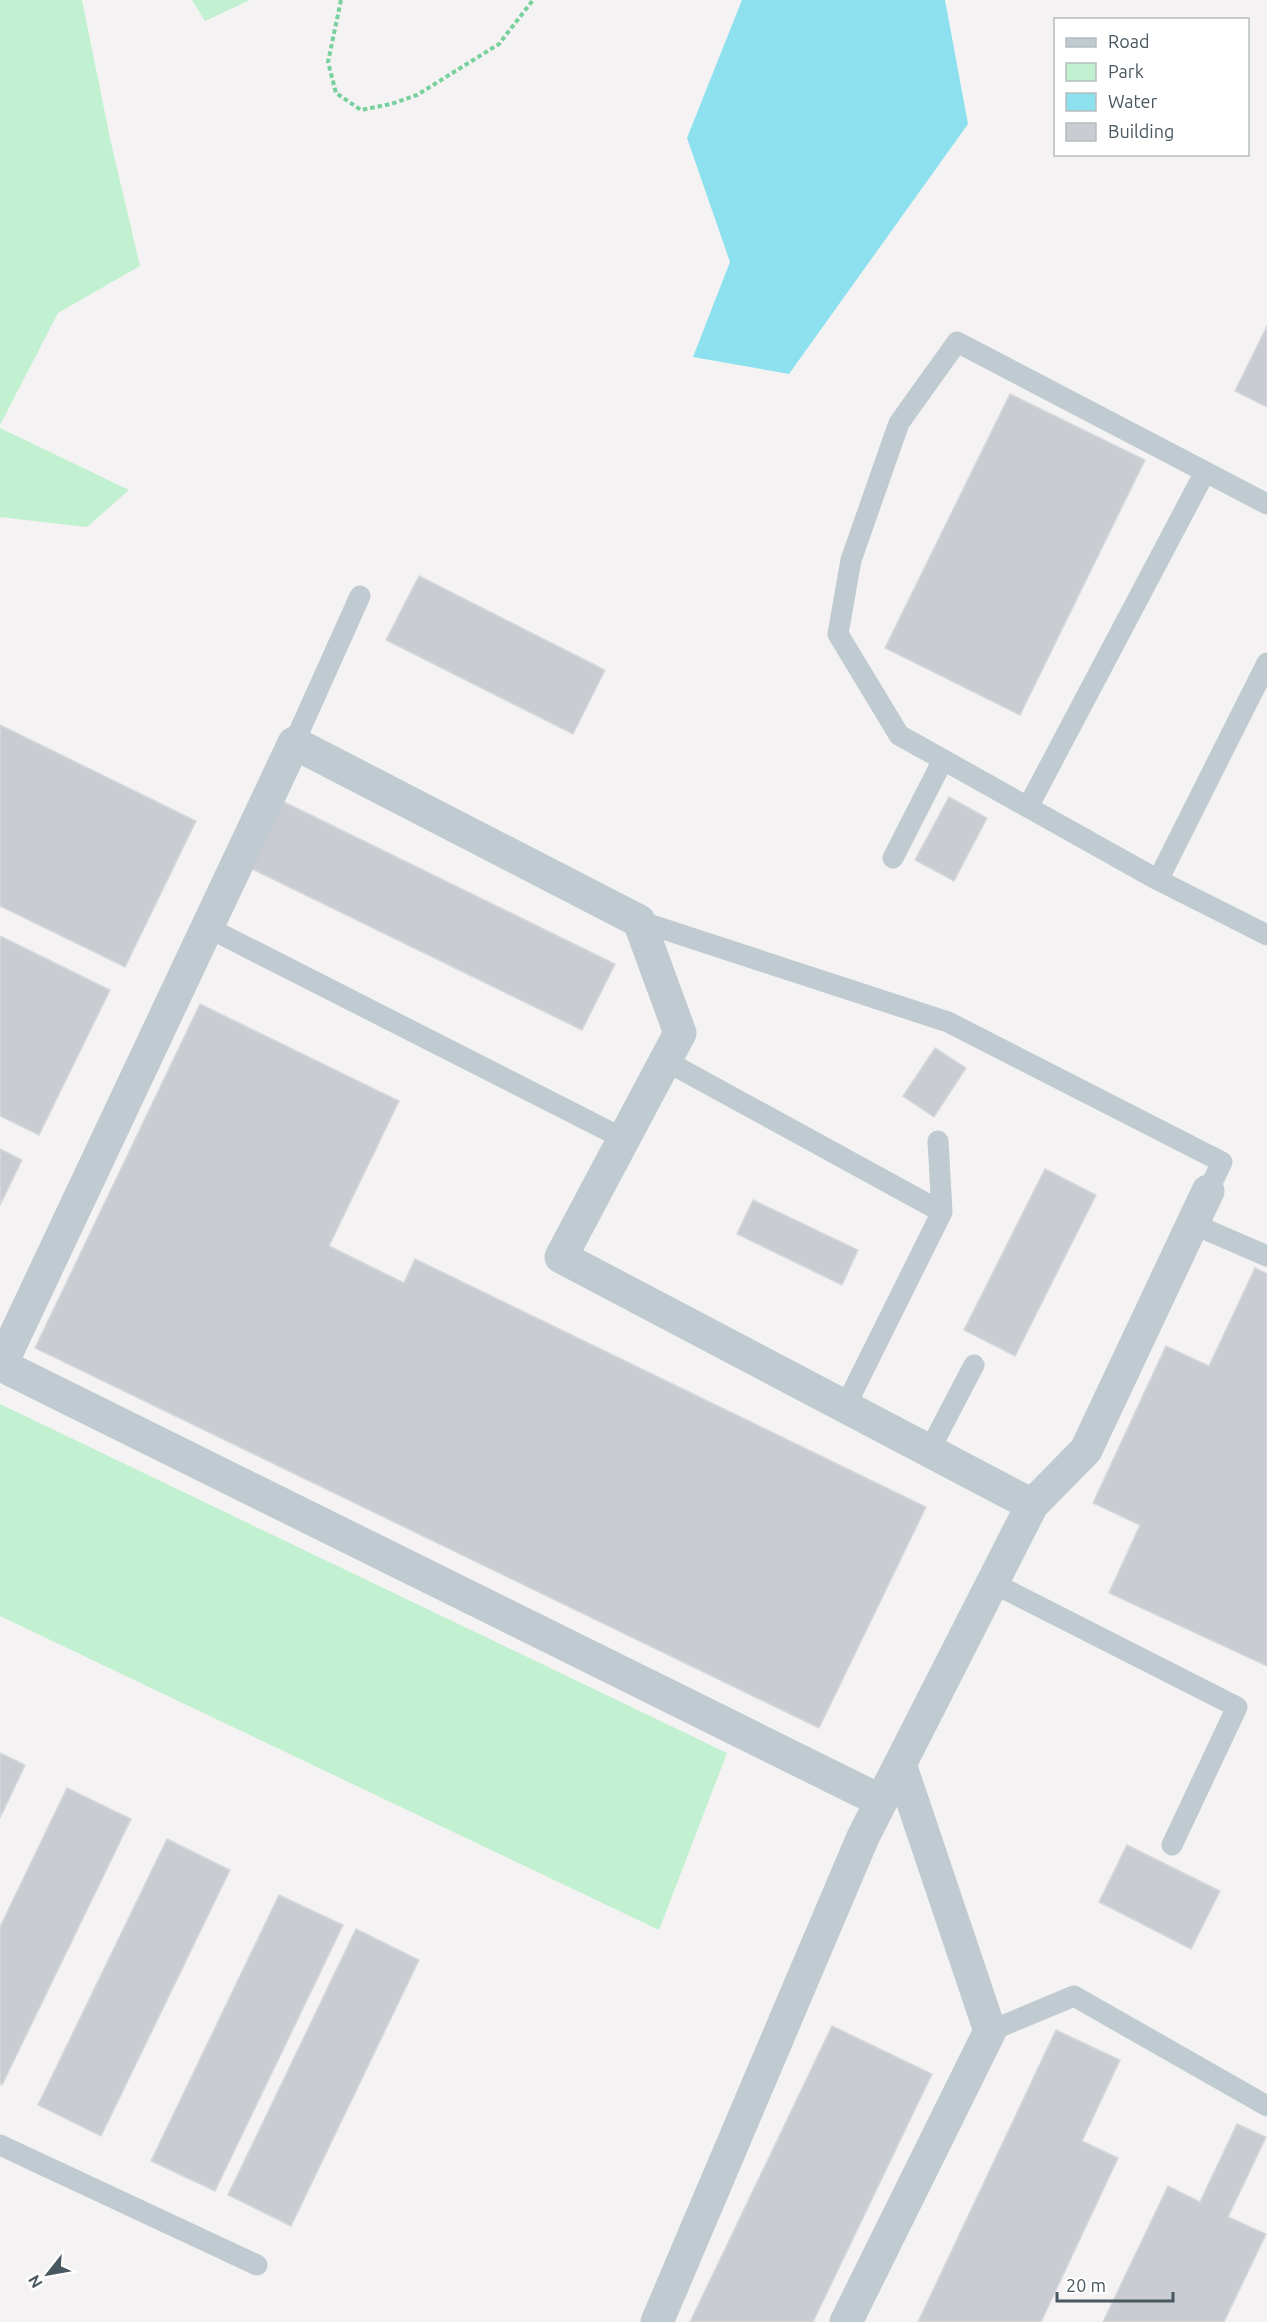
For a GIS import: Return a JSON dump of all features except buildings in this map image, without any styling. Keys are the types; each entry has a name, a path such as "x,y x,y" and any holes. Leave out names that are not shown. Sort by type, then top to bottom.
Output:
{"street":[{"path":"881,1802 0,1365 294,743 639,921 680,1034 561,1257 1032,1505"},
{"path":"657,2322 863,1837 1032,1505 1086,1450 1208,1191"},
{"path":"846,2322 990,2031 900,1764"}],"lane":[{"path":"1267,504 957,342 899,423 850,560 838,634 898,735 1158,880 1267,935"},
{"path":"1028,807 1205,472"},
{"path":"294,743 360,596"},
{"path":"1158,880 1267,663"},
{"path":"893,858 943,760"},
{"path":"639,921 948,1022 1222,1162 1208,1191"},
{"path":"207,927 624,1139"},
{"path":"666,1061 942,1212"},
{"path":"845,1407 942,1212 938,1141"},
{"path":"1193,1224 1267,1256"},
{"path":"929,1451 974,1365"},
{"path":"993,1582 1237,1707 1172,1845"},
{"path":"990,2031 1074,1996 1267,2106"},
{"path":"0,2145 257,2265"}],"path":[{"path":"341,0 328,62 336,93 361,110 391,104 417,95 499,44 533,0"}],"green space":[{"path":"0,0 82,0 111,143 140,266 58,313 0,425"},
{"path":"192,0 250,0 205,21"},
{"path":"0,428 129,490 87,527 0,517"},
{"path":"0,1404 727,1753 659,1930 0,1616"}],"water":[{"path":"742,0 945,0 968,124 789,374 693,357 730,262 687,138"}]}
